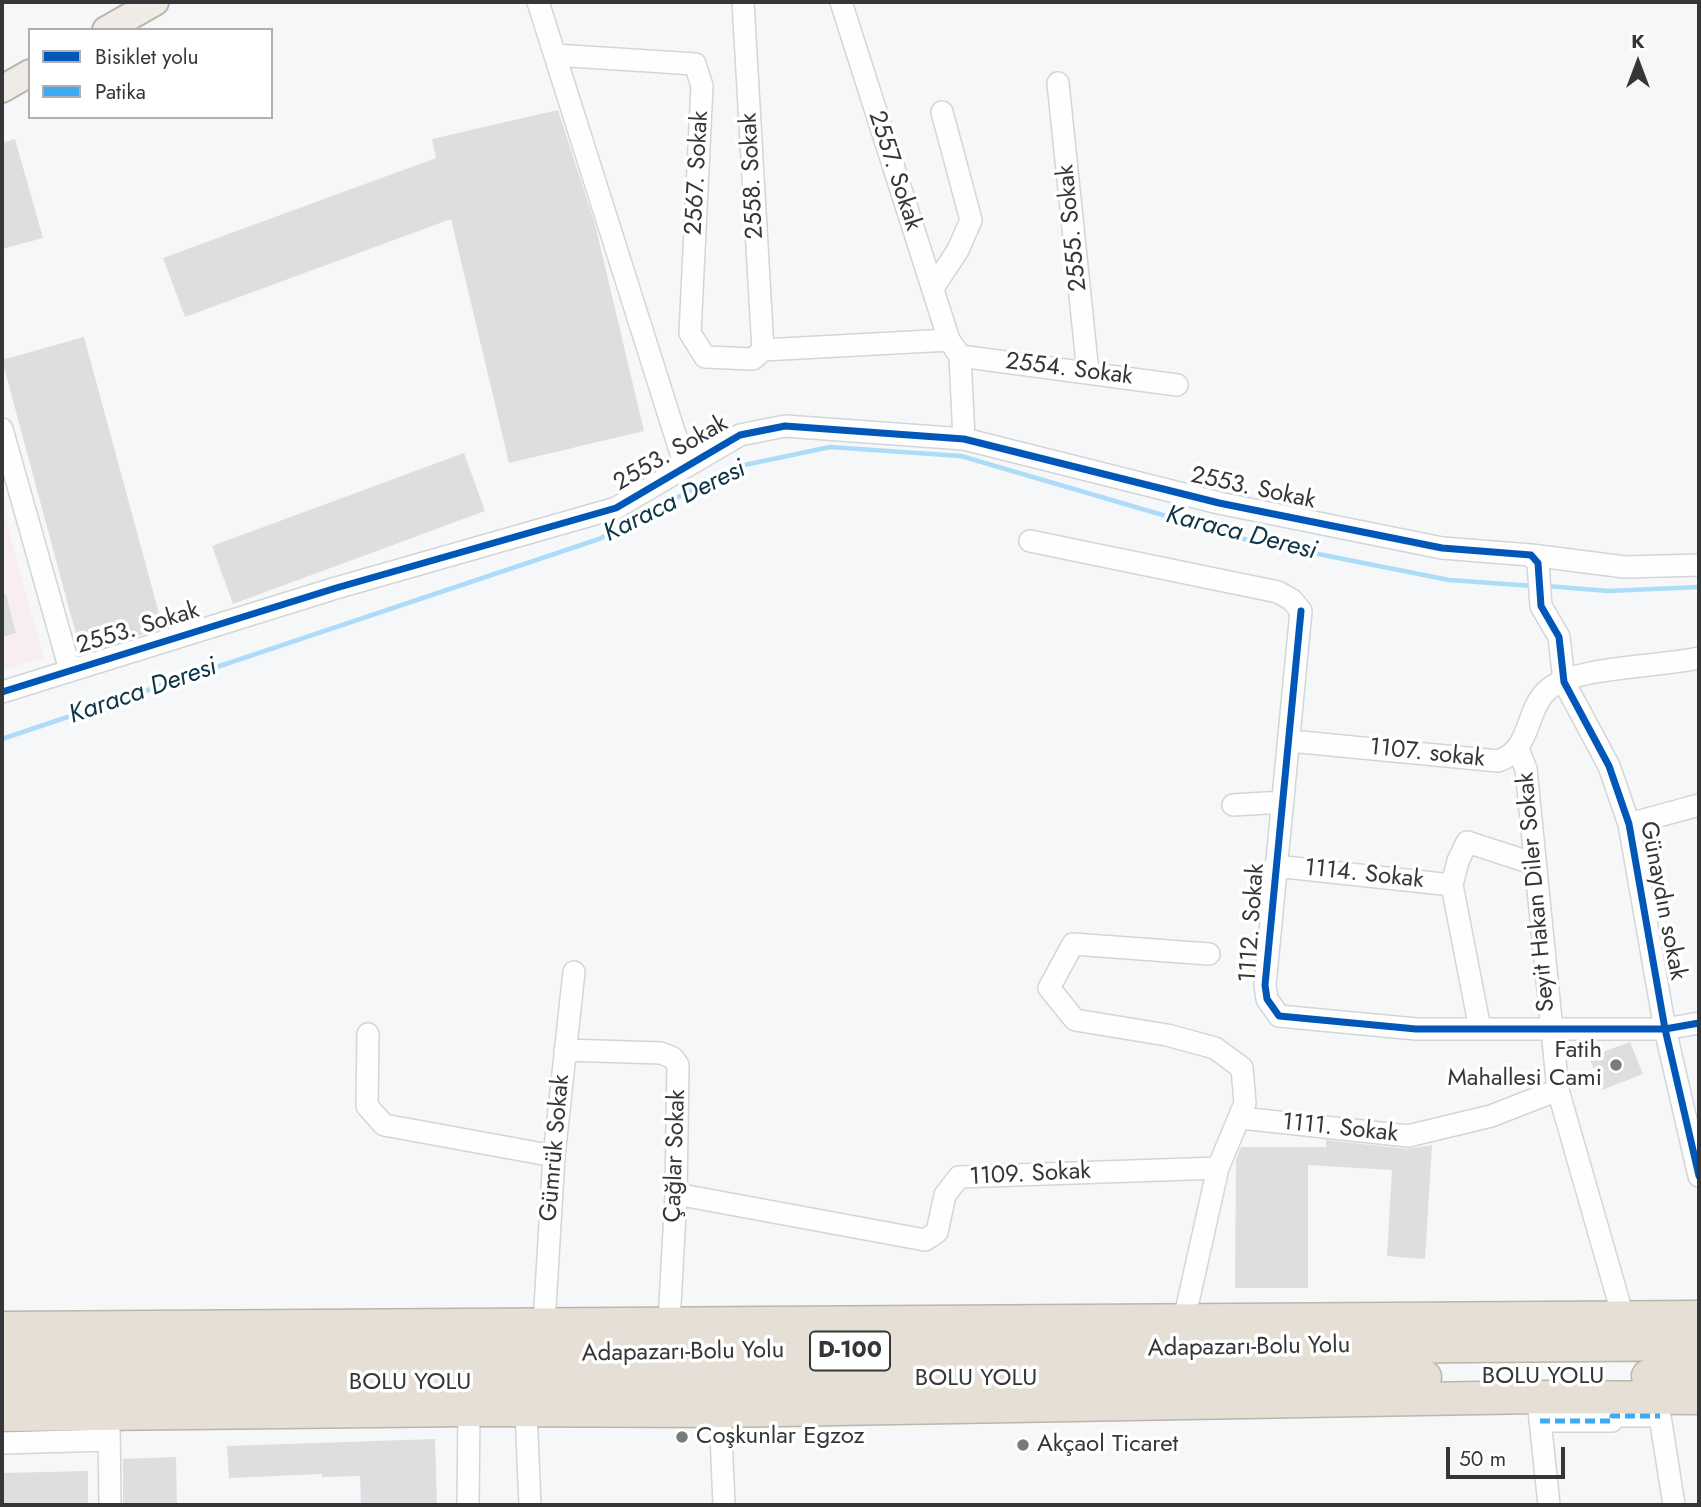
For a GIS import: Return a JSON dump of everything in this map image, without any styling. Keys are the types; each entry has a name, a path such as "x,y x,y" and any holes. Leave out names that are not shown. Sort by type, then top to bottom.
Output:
{"highway":[{"path":"2,1328 1699,1319"},
{"name":"Adapazarı-Bolu Yolu","path":"2,1359 1699,1343"},
{"name":"BOLU YOLU","path":"2,1386 1699,1376"},
{"path":"2,1415 109,1427 469,1409 1539,1409 1658,1407 1699,1396"}],"main road":[{"path":"110,28 155,2"},
{"path":"2,89 28,75"}],"street":[{"path":"538,2 685,466"},
{"name":"2558. Sokak","path":"743,2 763,350"},
{"name":"2557. Sokak","path":"841,2 933,288 955,348"},
{"name":"2567. Sokak","path":"555,55 695,64 702,86 690,333 705,357 753,359 763,350"},
{"name":"2555. Sokak","path":"1058,83 1088,373"},
{"path":"933,288 958,250 971,220 942,112"},
{"path":"955,348 964,439"},
{"name":"2554. Sokak","path":"763,350 955,348 1088,373 1177,385"},
{"name":"2553. Sokak","path":"2,692 336,587 616,508 740,435 785,426 964,439 1232,506 1442,548 1625,567 1699,565"},
{"path":"2,429 70,670"},
{"name":"1112. Sokak","path":"1030,541 1278,592 1292,600 1301,611 1265,985 1267,999 1279,1016 1374,1027 1480,1029 1665,1029 1699,1023"},
{"name":"Günaydın sokak","path":"1534,559 1541,606 1559,636 1564,682 1609,765 1629,824 1665,1029 1699,1176"},
{"path":"1564,682 1609,669 1645,668 1699,658"},
{"name":"1107. sokak","path":"1290,741 1498,761 1518,749 1545,694 1564,682"},
{"name":"Seyit Hakan Diler Sokak","path":"1518,749 1526,769 1558,1090 1624,1320"},
{"path":"1233,805 1283,802"},
{"path":"1629,824 1699,804"},
{"path":"1480,1029 1452,885 1458,861 1467,842 1535,864"},
{"name":"1114. Sokak","path":"1275,866 1452,885"},
{"path":"1184,1320 1218,1168 1241,1118 1245,1102 1242,1068 1215,1048 1167,1035 1074,1020 1049,988 1073,944 1209,954"},
{"name":"Gümrük Sokak","path":"544,1325 554,1156 574,972"},
{"path":"368,1034 367,1106 384,1125 554,1156"},
{"name":"Çağlar Sokak","path":"565,1049 661,1054 676,1061 679,1069 676,1194 669,1323"},
{"name":"1111. Sokak","path":"1241,1118 1408,1136 1491,1116 1558,1090"},
{"name":"1109. Sokak","path":"676,1194 925,1240 937,1232 945,1195 959,1177 1218,1168"},
{"path":"1658,1407 1674,1505"},
{"path":"468,1505 469,1409"},
{"path":"1539,1409 1549,1505"},
{"path":"526,1411 530,1505"},
{"path":"720,1411 724,1505"},
{"path":"2,1443 109,1427 110,1505"}],"shaded area":[{"path":"2,507 44,658 2,670"}],"building":[{"path":"558,110 595,224 644,431 509,463 451,219 185,317 163,258 436,158 432,139"},
{"path":"15,139 43,238 2,249 2,143"},
{"path":"84,337 163,628 81,653 2,360"},
{"path":"464,453 485,511 233,604 212,546"},
{"path":"2,594 6,594 16,633 2,637"},
{"name":"Fatih Mahallesi Cami","path":"1630,1042 1643,1074 1602,1090 1589,1057"},
{"path":"1326,1140 1407,1149 1432,1145 1425,1259 1387,1256 1392,1170 1308,1165 1308,1288 1235,1288 1236,1159 1241,1147 1326,1147"},
{"path":"435,1439 437,1505 361,1505 360,1476 322,1477 322,1474 229,1478 227,1446"},
{"path":"176,1457 177,1505 123,1505 123,1459"},
{"path":"88,1471 88,1505 2,1505 2,1473"}],"waterway":[{"name":"Karaca Deresi","path":"2,739 599,539 735,467 830,447 961,456 1248,540 1449,580 1534,586"},
{"name":"Karaca Deresi","path":"1546,586 1608,591 1699,587"}],"marked path":[{"path":"1540,1421 1612,1421 1612,1416 1660,1416"}],"cycle path":[{"path":"2,692 336,588 616,508 740,435 785,426 964,439 1219,503 1442,548 1531,555 1538,563 1541,606 1559,637 1564,682 1609,766 1629,824 1665,1029 1699,1176"},
{"path":"1301,611 1265,985 1267,999 1279,1016 1416,1029 1665,1029 1699,1023"}],"place":[{"name":"Fatih Mahallesi Cami","path":"1616,1065"},
{"name":"Coşkunlar Egzoz","path":"682,1437"},
{"name":"Akçaol Ticaret","path":"1023,1445"}]}
